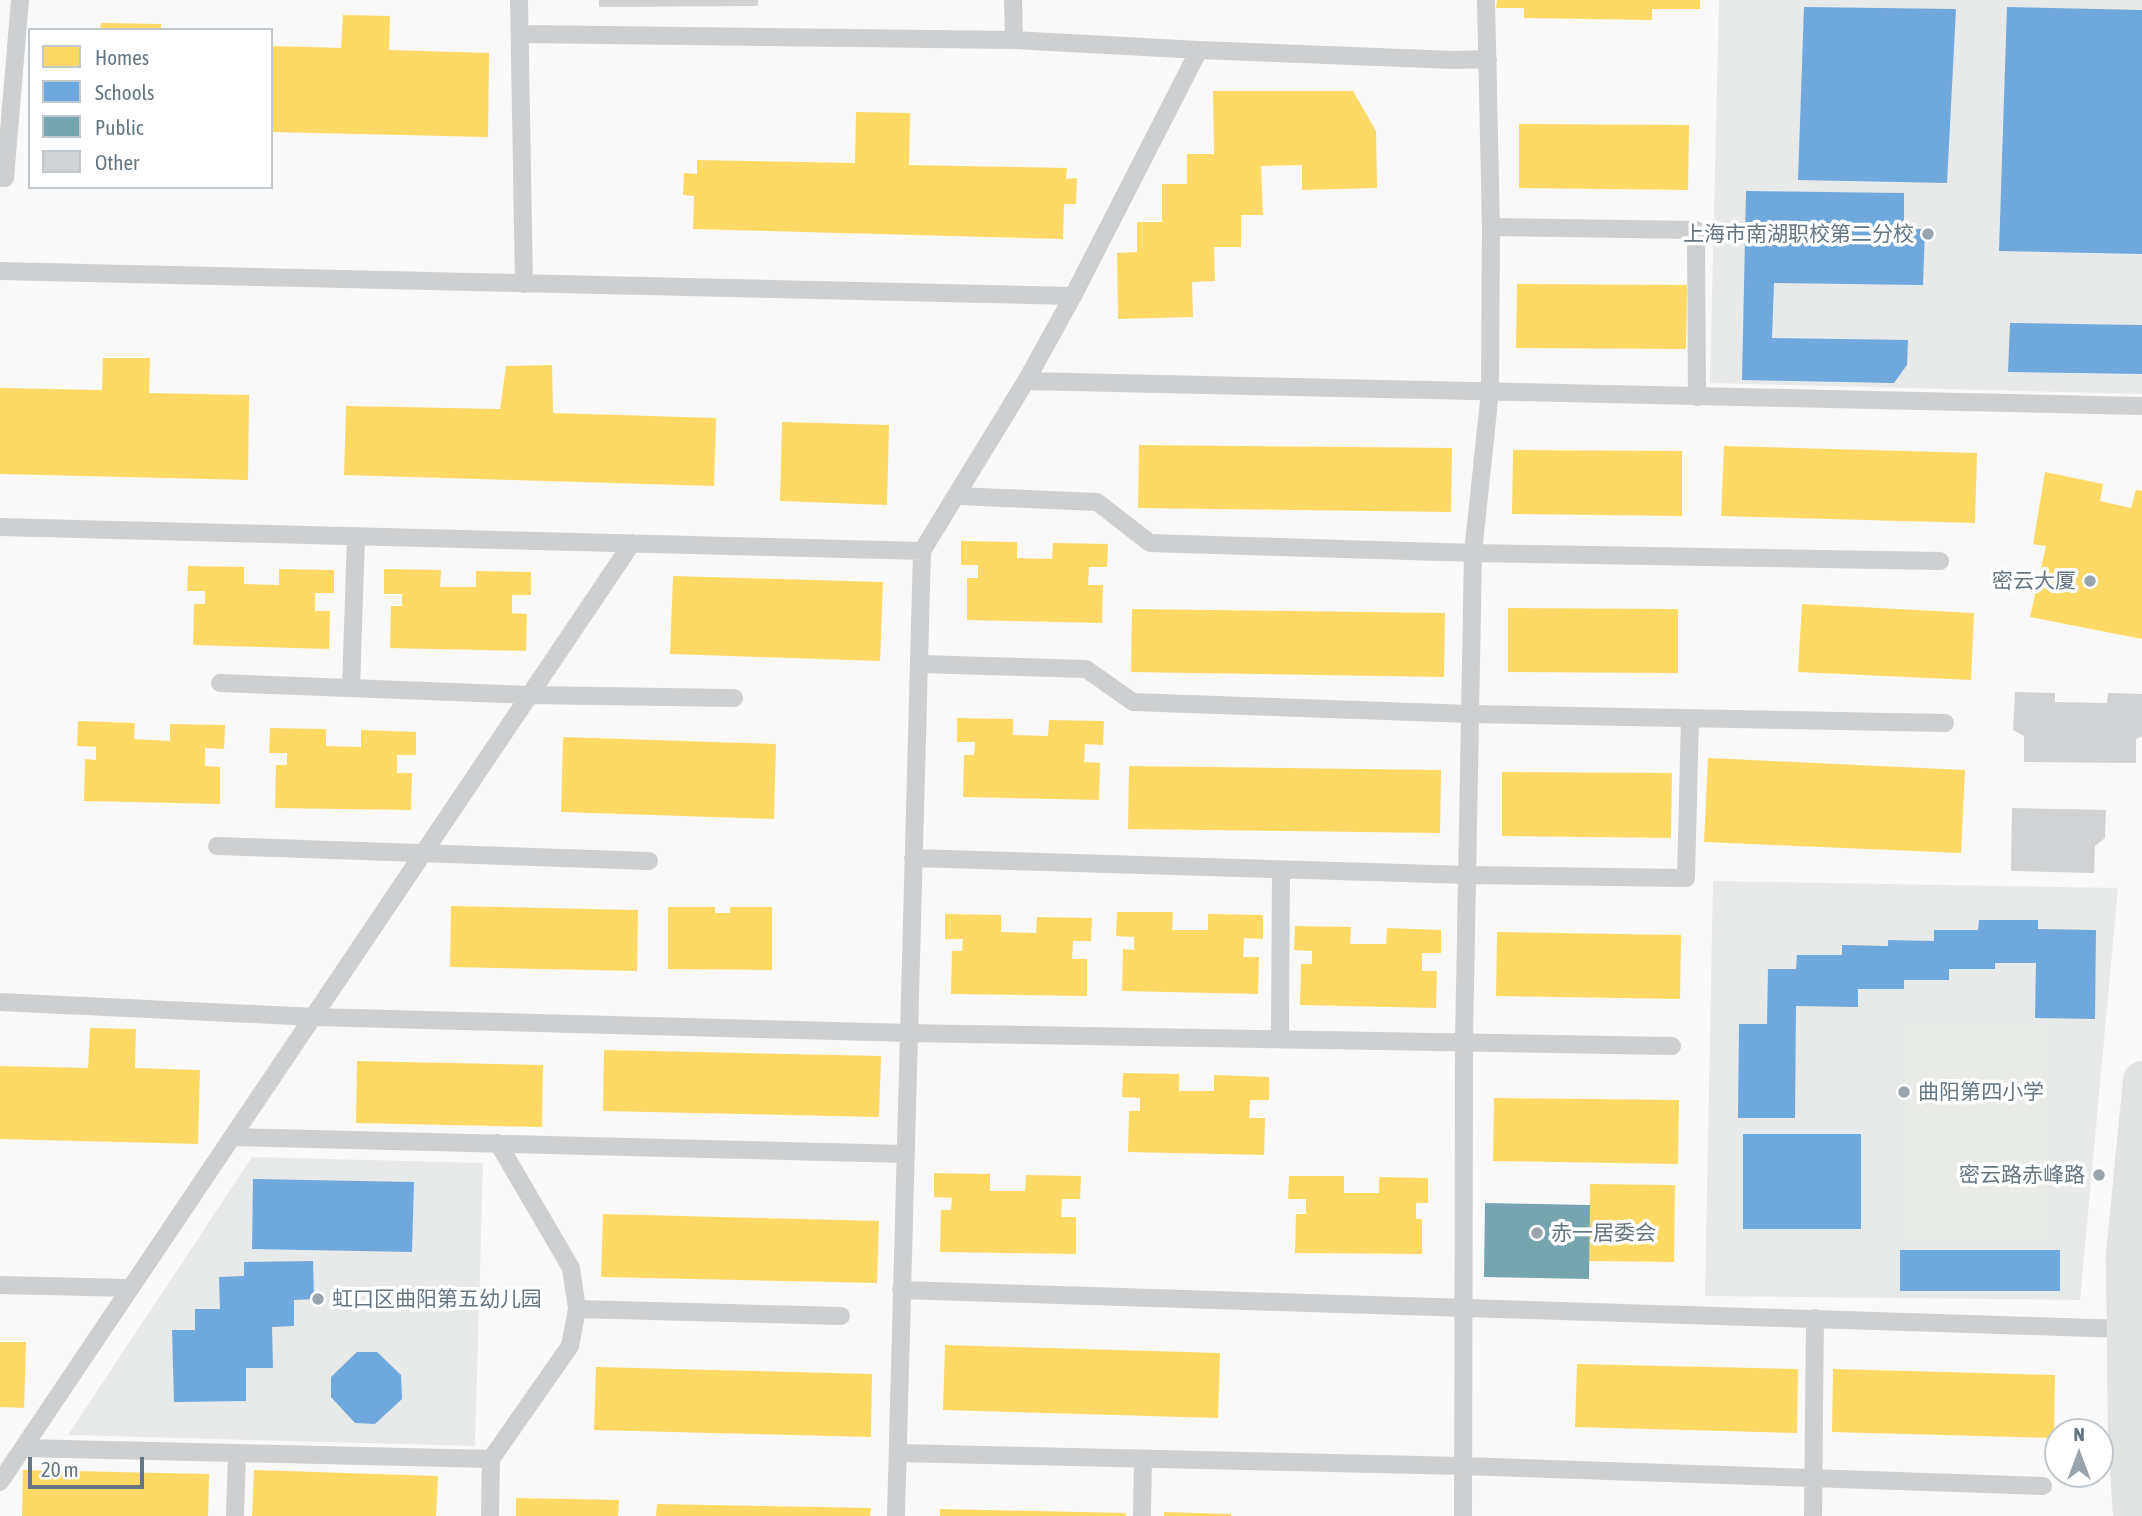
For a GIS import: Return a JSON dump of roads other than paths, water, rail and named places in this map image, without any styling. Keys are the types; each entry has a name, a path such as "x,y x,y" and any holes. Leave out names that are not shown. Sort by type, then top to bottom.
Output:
{"street":[{"path":"2132,1516 2127,1438 2125,1254 2142,1080"}],"lane":[{"path":"0,178 5,178 20,0"},
{"path":"519,0 524,284"},
{"path":"1013,0 1014,40"},
{"path":"1463,1516 1464,1042 1473,553 1490,391 1491,227 1486,0"},
{"path":"520,34 1014,40 1199,50 1488,59"},
{"path":"896,1516 922,551 1026,381 1073,296 1199,50"},
{"path":"1491,227 1696,230 1697,397"},
{"path":"0,271 1073,296"},
{"path":"1026,381 2142,406"},
{"path":"957,496 1097,502 1150,543 1473,553 1940,561"},
{"path":"0,527 922,551"},
{"path":"351,688 356,537"},
{"path":"0,1482 128,1288 315,1017 632,543"},
{"path":"920,664 1086,669 1133,702 1470,714 1945,723"},
{"path":"220,683 530,695 734,698"},
{"path":"913,858 1467,875 1686,878 1690,718"},
{"path":"218,846 649,861"},
{"path":"1280,1039 1281,870"},
{"path":"0,1002 315,1017 908,1033 1672,1046"},
{"path":"232,1137 905,1154"},
{"path":"490,1516 491,1459 570,1346 577,1309 572,1269 498,1143"},
{"path":"0,1285 128,1288"},
{"path":"901,1290 2126,1329"},
{"path":"577,1309 841,1316"},
{"path":"1812,1516 1815,1318"},
{"path":"23,1448 491,1459"},
{"path":"235,1516 237,1453"},
{"path":"898,1453 1463,1466 2043,1486"},
{"path":"1142,1516 1143,1459"}],"place":[{"name":"上海市南湖职校第二分校","path":"1928,234"},
{"name":"密云大厦","path":"2090,581"},
{"name":"曲阳第四小学","path":"1904,1092"},
{"name":"密云路赤峰路","path":"2099,1175"},
{"name":"赤一居委会","path":"1537,1233"},
{"name":"虹口区曲阳第五幼儿园","path":"318,1299"}]}
